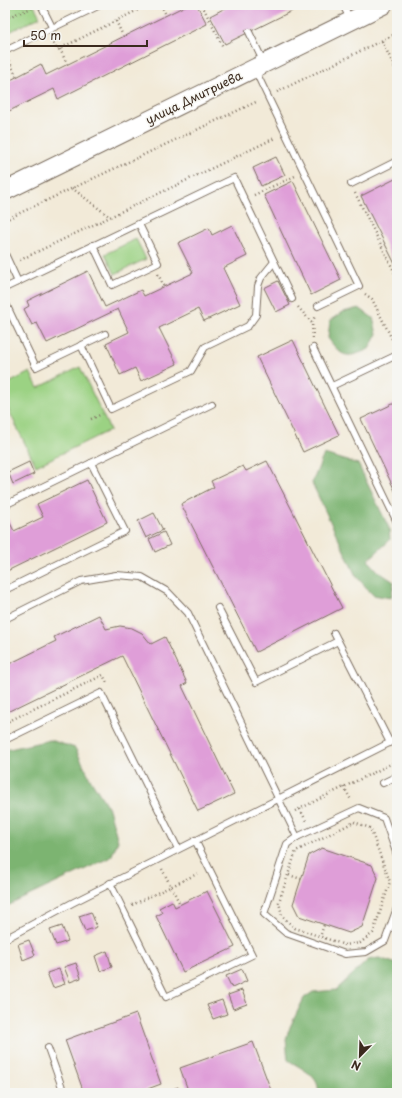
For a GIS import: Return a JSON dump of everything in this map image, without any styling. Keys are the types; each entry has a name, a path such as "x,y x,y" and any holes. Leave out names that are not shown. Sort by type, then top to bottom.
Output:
{"main road":[{"name":"улица Дмитриева","path":"5,191 383,5"}],"lane":[{"path":"41,5 52,27"},
{"path":"5,51 100,5"},
{"path":"343,5 351,21"},
{"path":"249,32 268,97 359,286 318,306"},
{"path":"350,184 397,161"},
{"path":"5,288 234,178 292,299"},
{"path":"93,246 112,285 154,265 158,263 139,224"},
{"path":"5,254 18,282"},
{"path":"81,345 111,409 191,371 205,347 248,326 256,315 258,286 261,278 274,262"},
{"path":"5,302 36,367 105,334"},
{"path":"313,348 397,522"},
{"path":"332,386 397,355"},
{"path":"5,503 212,404"},
{"path":"5,590 125,531 91,463"},
{"path":"5,619 81,581 116,575 142,578 168,592 188,612 297,837"},
{"path":"218,608 256,682 338,640"},
{"path":"334,633 390,743"},
{"path":"5,740 101,694 178,849"},
{"path":"5,939 110,883 397,739"},
{"path":"383,783 397,776"},
{"path":"397,855 384,818 358,808 297,837 287,844 264,914 286,933 345,954 366,952 385,940 397,908"},
{"path":"110,883 166,997 252,955 196,840"},
{"path":"48,1048 64,1093"}],"path":[{"path":"5,18 41,5"},
{"path":"60,49 148,5"},
{"path":"161,5 166,15"},
{"path":"202,5 223,47"},
{"path":"116,21 123,36"},
{"path":"5,220 268,97 397,33"},
{"path":"51,37 57,50 60,49 68,64"},
{"path":"382,41 397,72"},
{"path":"8,59 17,77"},
{"path":"10,264 285,133"},
{"path":"261,192 304,172"},
{"path":"72,188 110,217"},
{"path":"356,194 397,278"},
{"path":"160,277 164,286"},
{"path":"359,286 361,291 372,299 397,350"},
{"path":"292,299 312,324"},
{"path":"286,815 397,761"},
{"path":"354,822 370,828 390,882 373,933"},
{"path":"158,859 180,904"},
{"path":"123,910 209,868"},
{"path":"288,875 301,880"},
{"path":"322,931 324,925"}],"green space":[{"path":"5,5 34,5 40,17 5,34"},
{"path":"136,239 146,259 115,274 105,254"},
{"path":"359,308 373,318 377,334 369,349 355,354 346,355 337,350 328,338 330,321 343,312"},
{"path":"80,367 110,430 36,466 5,403 5,385 30,372 38,388"},
{"path":"324,454 358,464 389,528 390,540 368,560 379,572 394,582 391,598 373,595 356,576 312,483"},
{"path":"50,740 75,748 91,780 109,809 118,841 111,857 5,907 5,750"},
{"path":"379,958 397,964 397,1093 318,1093 318,1087 313,1077 304,1069 288,1060 286,1039 290,1027 304,998 313,992 336,990 368,960"}],"building":[{"path":"187,5 197,5 207,24 58,99 54,89 5,113 5,83 41,64 46,75"},
{"path":"231,5 304,5 225,44 210,16"},
{"path":"276,157 285,175 261,186 253,168"},
{"path":"397,178 397,268 361,196"},
{"path":"293,181 341,280 311,295 264,195"},
{"path":"232,225 247,256 223,268 240,304 204,321 198,309 159,328 177,364 141,381 135,368 120,375 106,343 129,332 118,309 47,343 37,323 32,325 24,309 29,306 27,301 88,271 105,307 141,290 144,296 193,273 178,243 209,228 212,235"},
{"path":"278,281 290,305 276,312 264,288"},
{"path":"293,340 339,435 303,452 257,357"},
{"path":"397,402 397,495 361,419"},
{"path":"267,461 342,608 256,652 181,504 214,487 211,481 243,466 246,471"},
{"path":"29,462 34,474 13,484 8,472"},
{"path":"87,480 107,522 5,572 5,520 8,519 14,531 43,517 37,504"},
{"path":"154,513 163,530 146,538 138,521"},
{"path":"164,532 170,545 155,552 149,539"},
{"path":"99,615 106,629 120,626 132,628 142,633 151,644 165,637 187,683 182,686 234,794 198,811 122,656 5,713 5,666 56,641 54,637"},
{"path":"322,848 372,865 378,878 362,927 349,933 299,916 293,904 309,855"},
{"path":"207,891 235,947 183,972 156,916 162,913 159,908 172,901 175,907"},
{"path":"91,912 97,927 85,931 79,916"},
{"path":"62,926 68,941 56,945 50,930"},
{"path":"29,940 35,955 23,960 18,944"},
{"path":"107,951 112,967 100,971 95,956"},
{"path":"76,963 81,978 70,982 64,967"},
{"path":"59,969 65,984 53,988 47,973"},
{"path":"242,969 247,981 232,988 226,976"},
{"path":"242,990 247,1004 233,1009 228,995"},
{"path":"222,1000 227,1014 213,1019 207,1005"},
{"path":"136,1014 161,1084 137,1093 84,1093 65,1040"},
{"path":"253,1042 272,1093 189,1093 180,1068"},
{"path":"178,1087 180,1093 162,1093"}]}
